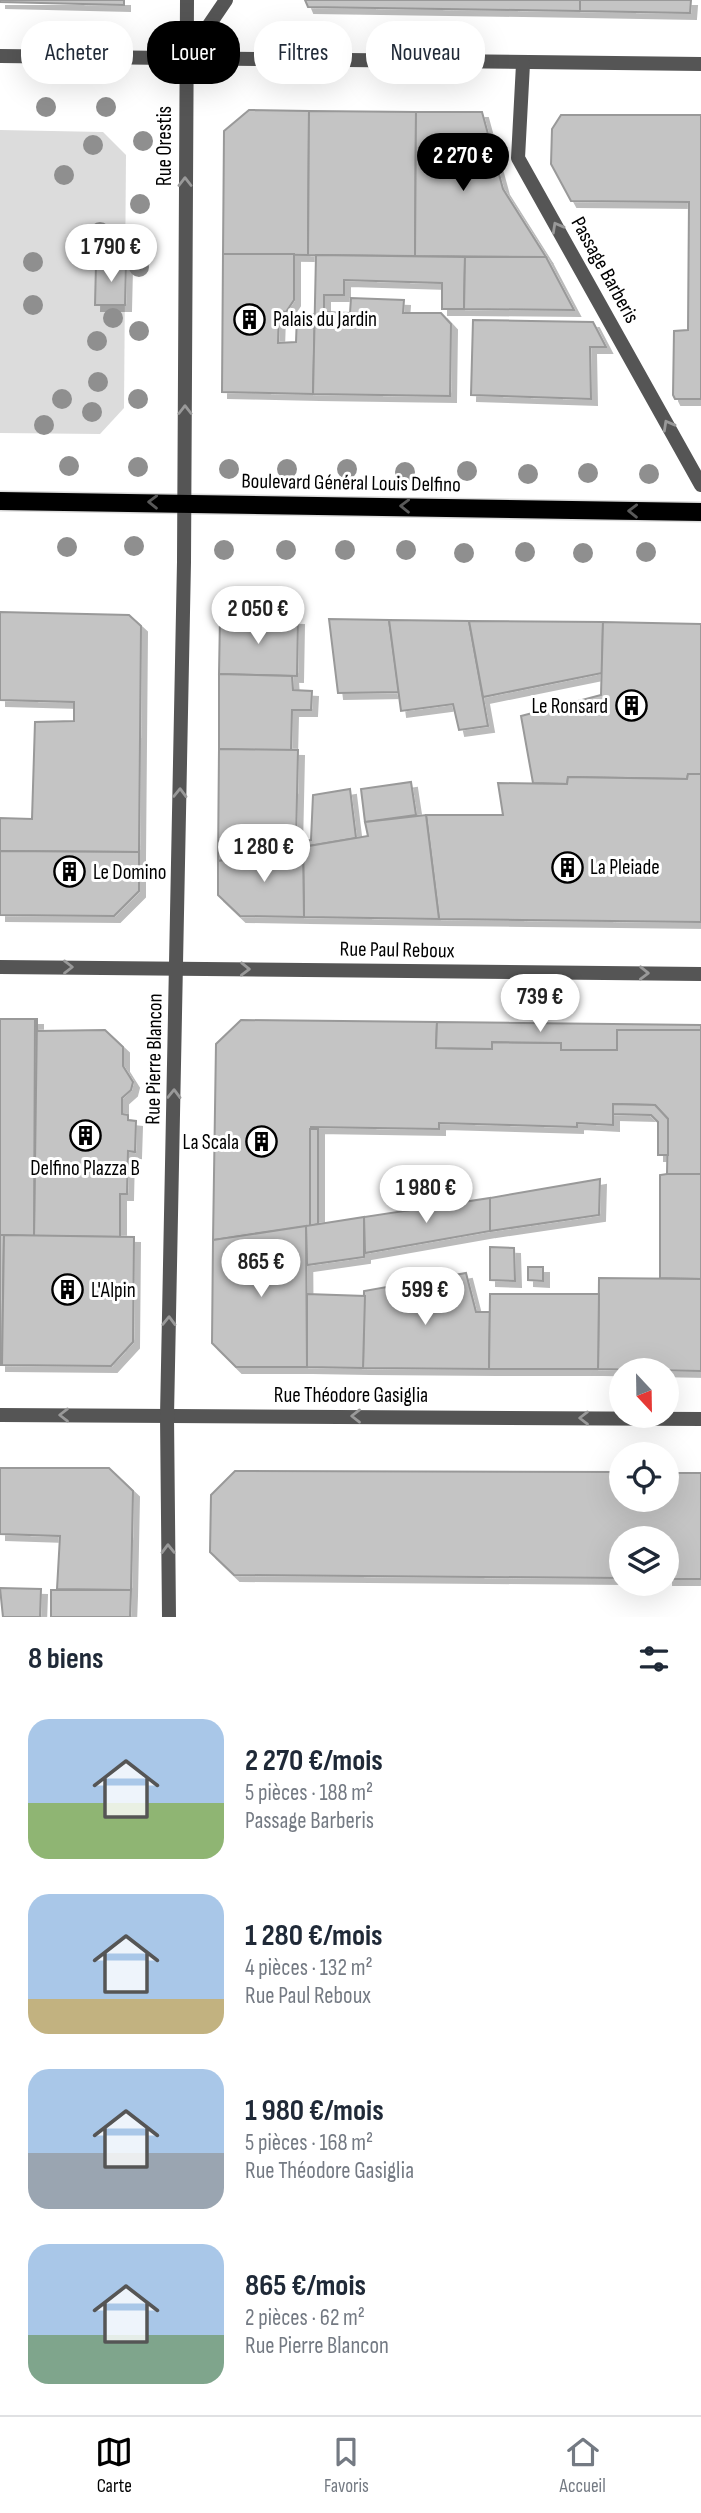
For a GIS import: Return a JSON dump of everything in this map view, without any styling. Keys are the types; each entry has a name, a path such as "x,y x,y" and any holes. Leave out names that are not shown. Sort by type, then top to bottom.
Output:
{"main road":[{"name":"Boulevard Général Louis Delfino","path":"0,500 701,512"}],"street":[{"name":"Rue Orestis","path":"187,0 187,21"},
{"path":"212,21 226,0"},
{"path":"0,56 147,58"},
{"path":"240,60 701,64"},
{"name":"Passage Barberis","path":"523,64 518,158 701,485"},
{"name":"Rue Orestis","path":"184,502 186,84"},
{"name":"Rue Pierre Blancon","path":"169,1617 167,1416 184,502"},
{"name":"Rue Paul Reboux","path":"0,967 701,974"},
{"name":"Rue Théodore Gasiglia","path":"0,1415 701,1419"}],"shaded area":[{"path":"0,130 103,132 126,155 124,408 100,434 0,433"}],"building":[{"path":"124,0 124,5 0,2"},
{"path":"305,0 580,0 580,11 308,7"},
{"path":"580,0 691,0 690,13 580,11"},
{"path":"249,110 309,111 308,255 223,254 224,131"},
{"path":"309,111 416,112 415,256 308,255"},
{"path":"416,112 482,112 503,189 546,257 415,256"},
{"path":"561,115 701,115 701,399 675,399 673,395 674,331 688,330 689,202 571,201 551,164 552,129"},
{"name":"Palais du Jardin","path":"223,254 294,254 294,300 286,312 279,311 278,343 296,342 297,315 315,314 313,394 222,392"},
{"path":"316,255 465,257 464,309 442,309 442,283 344,280 344,295 324,295 324,312 350,313 351,298 404,300 403,313 441,313 451,324 450,396 313,394"},
{"path":"465,257 546,257 574,310 464,309"},
{"path":"126,263 125,305 95,305 96,264"},
{"path":"473,320 593,322 606,347 590,347 591,399 471,395"},
{"path":"0,612 129,615 141,626 139,852 0,851 0,818 32,819 35,722 74,721 74,702 0,700"},
{"path":"220,617 298,619 297,676 219,674"},
{"path":"329,619 389,620 399,692 338,693"},
{"path":"389,620 469,621 488,726 459,730 453,704 401,711"},
{"path":"469,621 603,622 602,673 483,697"},
{"name":"Le Ronsard","path":"603,622 701,624 701,774 688,774 687,779 568,777 567,784 533,783 521,716 601,695"},
{"path":"219,674 292,676 293,690 312,691 311,710 292,710 291,751 219,749"},
{"path":"219,749 298,750 296,841 311,840 313,795 350,789 356,838 218,861"},
{"name":"La Pleiade","path":"688,774 701,774 701,922 439,919 426,815 503,815 498,783 567,784 568,777 687,779"},
{"path":"411,782 416,815 365,822 361,789"},
{"path":"426,815 439,919 304,917 303,847 368,836 365,822"},
{"path":"303,847 304,917 240,916 218,895 218,861"},
{"name":"Le Domino","path":"0,851 139,852 139,891 114,916 0,915"},
{"name":"Delfino Plazza B","path":"37,1018 37,1031 105,1030 123,1047 123,1066 133,1082 131,1090 122,1098 122,1114 128,1115 128,1120 136,1121 135,1152 128,1151 127,1194 120,1194 120,1237 34,1236"},
{"path":"0,1019 35,1019 34,1236 0,1235"},
{"name":"La Scala","path":"241,1020 437,1022 436,1048 492,1049 492,1042 561,1043 561,1050 617,1050 617,1030 701,1030 701,1174 667,1174 668,1119 655,1105 613,1104 613,1125 577,1123 577,1127 439,1123 439,1129 311,1127 310,1226 213,1240 216,1044"},
{"path":"437,1022 701,1025 701,1030 617,1030 617,1050 561,1050 561,1043 492,1042 492,1049 436,1048"},
{"path":"613,1104 655,1105 668,1119 668,1155 658,1155 658,1122 651,1115 613,1114"},
{"path":"310,1129 318,1129 318,1224 310,1226"},
{"path":"701,1174 701,1279 660,1278 660,1175"},
{"path":"600,1179 599,1215 490,1231 490,1198"},
{"path":"490,1198 490,1231 365,1253 364,1217"},
{"path":"364,1217 364,1257 307,1265 306,1226"},
{"path":"306,1226 307,1367 236,1367 212,1343 213,1240"},
{"path":"0,1235 4,1235 2,1365 0,1365"},
{"name":"L'Alpin","path":"4,1235 134,1237 133,1342 111,1366 2,1365"},
{"path":"490,1247 514,1248 515,1281 490,1280"},
{"path":"528,1267 543,1267 543,1281 528,1280"},
{"path":"466,1273 476,1312 490,1312 489,1369 363,1368 364,1291"},
{"path":"599,1278 701,1279 701,1371 679,1371 679,1358 609,1358 609,1369 598,1369"},
{"path":"307,1294 365,1296 363,1368 307,1367"},
{"path":"490,1294 599,1294 598,1369 489,1369"},
{"path":"0,1468 109,1468 133,1491 131,1590 57,1589 60,1536 0,1534"},
{"path":"235,1471 609,1472 609,1512 679,1512 679,1473 701,1473 701,1579 679,1579 679,1526 609,1526 609,1578 234,1575 210,1552 211,1495"},
{"path":"0,1588 41,1589 40,1617 3,1617"},
{"path":"51,1590 131,1590 130,1617 51,1617"}],"place":[{"name":"Palais du Jardin","path":"250,319"},
{"name":"Le Ronsard","path":"631,706"},
{"name":"La Pleiade","path":"567,867"},
{"name":"Le Domino","path":"70,872"},
{"name":"Delfino Plazza B","path":"85,1136"},
{"name":"La Scala","path":"262,1142"},
{"name":"L'Alpin","path":"68,1290"}]}
